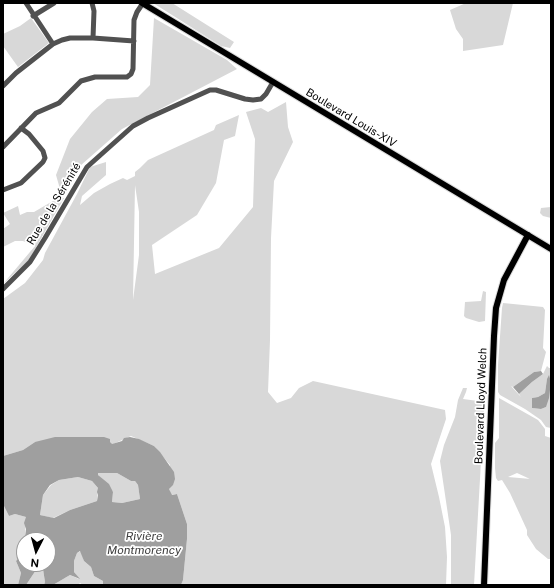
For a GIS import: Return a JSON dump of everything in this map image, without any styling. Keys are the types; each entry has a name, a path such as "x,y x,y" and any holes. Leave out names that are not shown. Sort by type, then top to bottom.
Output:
{"main road":[{"name":"Boulevard Louis-XIV","path":"142,3 551,249"},
{"name":"Boulevard Lloyd Welch","path":"484,585 496,308 504,280 528,235"}],"street":[{"path":"26,3 33,16 53,44"},
{"path":"33,16 54,3"},
{"path":"92,3 94,11 93,38"},
{"path":"3,147 36,113 59,103 81,81 95,77 128,77 131,74 134,69 134,20 142,3"},
{"path":"3,86 16,73 53,44 70,38 134,41"},
{"name":"Rue de la Sérénité","path":"3,289 30,262 87,167 133,126 210,90 216,90 245,99 261,99 266,94 273,82"},
{"path":"3,190 21,183 43,162 45,158 43,150 29,134 21,128"}],"shaded area":[{"path":"153,3 172,3 234,42 230,48 221,46"},
{"path":"466,3 513,3 503,45 463,51 463,39 456,29 450,10"},
{"path":"31,18 49,43 18,67 3,46 3,34 20,26"},
{"path":"154,18 227,60 237,69 122,129 80,166 66,188 60,189 56,175 70,139 92,112 107,99 138,97 150,85"},
{"path":"286,102 288,127 293,142 274,181 271,238 268,392 277,403 291,398 299,388 313,381 445,410 446,419 431,464 445,527 447,557 446,585 181,585 183,580 187,524 177,494 171,495 169,489 170,465 154,446 131,436 111,445 110,442 35,442 23,450 3,456 3,299 25,283 43,260 45,253 90,167 106,162 106,175 82,196 80,205 94,193 110,184 123,178 127,180 135,176 135,172 148,160 214,130 216,125 239,115 235,136 224,140 216,183 197,215 152,245 155,274 219,248 253,207 255,139 246,112 261,108 268,112","holes":["135,185 139,212 139,255 133,300"]},
{"path":"58,198 64,198 29,260 3,284 35,246 23,241 15,241 3,247 3,229 10,224 3,213 18,206 20,215 27,212 34,212"},
{"path":"551,207 551,218 543,216 540,213 541,208"},
{"path":"483,291 486,292 485,321 479,322 466,318 464,316 465,302 481,301"},
{"path":"503,303 543,307 545,310 543,348 546,352 541,371 534,372 513,387 511,386 521,397 519,394 543,374 547,366 551,368 551,428 546,427 541,420 500,395 498,392 498,365","holes":["547,379 546,407 541,409 532,408 532,398 538,397 545,393"]},
{"path":"463,388 467,388 463,399 478,401 481,397 484,408 474,585 451,585 451,535 440,461"},
{"path":"499,398 538,420 545,429 545,436 551,438 551,559 548,559 536,549 527,535 527,530 510,493 502,480 498,481 496,478 495,443 499,438","holes":["517,473 530,479 508,477"]},
{"path":"98,473 117,473 131,481 135,481 138,485 140,499 122,503 112,502 113,492 98,475"},
{"path":"78,477 92,481 98,488 97,501 70,510 53,518 40,515 43,495 51,485 59,480"},
{"path":"3,504 9,516 15,514 26,517 25,532 16,532 16,572 21,573 18,585 3,585"},
{"path":"81,551 84,561 91,567 94,576 103,581 103,585 83,585 80,583 78,585 53,585 70,575 79,579 74,572 74,561 77,553"},
{"path":"35,572 43,572 44,585 26,585"}],"water":[{"path":"541,371 543,374 519,394 513,387 534,372"},
{"path":"549,375 551,382 546,407 541,409 532,408 532,398 538,397 545,393"},
{"name":"Rivière Montmorency","path":"55,437 104,437 110,439 112,444 122,441 124,438 130,437 139,439 154,446 174,472 175,479 173,485 169,489 172,495 177,494 187,524 183,580 181,585 103,585 103,581 94,576 91,567 84,561 80,551 77,553 74,561 74,572 80,579 70,575 53,585 44,585 43,572 56,572 56,532 26,532 24,523 26,517 15,514 9,516 3,504 3,456 23,450 35,442","holes":["98,473 117,473 131,481 135,481 138,485 140,499 122,503 112,502 113,492 109,484 98,475","78,477 92,481 98,488 97,501 70,510 54,518 40,515 43,495 50,485 59,480"]},
{"name":"Rivière Montmorency","path":"35,572 26,585 18,585 21,573"}]}
